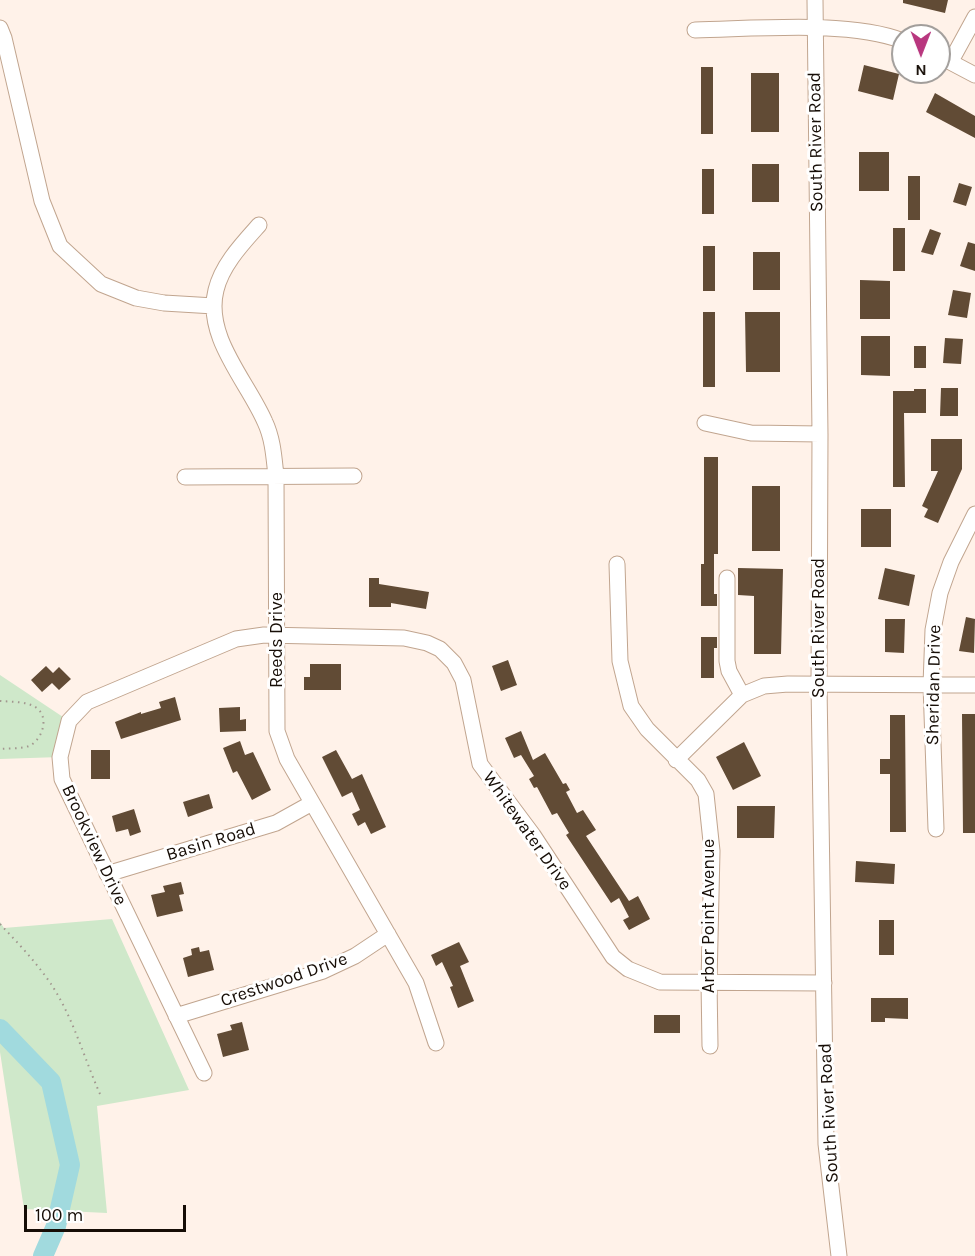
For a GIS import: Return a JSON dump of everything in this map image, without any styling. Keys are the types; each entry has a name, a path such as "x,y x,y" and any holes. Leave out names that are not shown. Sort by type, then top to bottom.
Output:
{"street":[{"name":"South River Road","path":"815,0 820,434 819,685 826,1144 839,1255"},
{"path":"951,50 975,17"},
{"path":"0,28 42,201 60,246 101,284 136,298 164,303 214,306"},
{"path":"695,30 815,28 860,31 891,38"},
{"path":"951,61 975,75"},
{"name":"Reeds Drive","path":"259,225 239,247 222,275 216,290 214,306 220,338 265,422 273,445 276,476 277,731 287,759 416,983 436,1043"},
{"path":"705,423 751,433 820,434"},
{"path":"185,477 354,476"},
{"name":"Sheridan Drive","path":"936,829 931,685 933,630 940,592 951,562 975,514"},
{"name":"Arbor Point Avenue","path":"617,564 620,661 631,706 676,760 698,780 706,794 712,851 710,1046"},
{"path":"727,579 729,671 742,696"},
{"name":"Brookview Drive","path":"204,1073 62,779 60,757 69,721 87,702 236,639 277,635"},
{"name":"Whitewater Drive","path":"277,635 404,638 427,643 440,649 454,663 463,680 480,764 533,835 613,957 628,969 660,982 824,983"},
{"path":"676,760 742,696 764,686 788,684 975,685"},
{"name":"Basin Road","path":"107,874 276,823 312,803"},
{"name":"Crestwood Drive","path":"176,1016 323,971 355,956 388,934"}],"path":[{"path":"0,700 30,705 39,710 43,719 43,730 36,741 28,746 0,749"},
{"path":"0,924 51,985 73,1026 100,1094"}],"green space":[{"path":"0,675 69,721 60,757 0,759"},
{"path":"112,919 189,1090 97,1106 107,1213 24,1209 0,1052 0,922 4,928"}],"building":[{"path":"903,0 948,0 945,13 903,3"},
{"path":"864,65 891,72 891,84 897,84 893,100 858,91"},
{"path":"701,67 713,67 713,134 701,134"},
{"path":"751,73 779,73 779,132 751,132"},
{"path":"935,93 975,116 975,138 926,112"},
{"path":"859,152 889,152 889,191 859,191"},
{"path":"752,164 779,164 779,202 752,202"},
{"path":"702,169 714,169 714,214 702,214"},
{"path":"908,176 920,176 920,220 908,220"},
{"path":"959,183 972,187 966,206 953,202"},
{"path":"893,228 905,228 905,271 893,271"},
{"path":"930,229 941,233 933,255 921,252"},
{"path":"968,242 975,244 975,271 960,266"},
{"path":"703,246 715,246 715,291 703,291"},
{"path":"753,252 780,252 780,290 753,290"},
{"path":"860,280 890,281 890,319 860,319"},
{"path":"953,290 971,293 967,318 948,315"},
{"path":"703,312 715,312 715,387 703,387"},
{"path":"745,312 780,312 780,372 746,372"},
{"path":"861,336 890,336 890,376 861,375"},
{"path":"945,338 963,339 961,364 943,363"},
{"path":"914,346 926,346 926,368 914,368"},
{"path":"941,388 958,388 958,416 940,416"},
{"path":"914,389 926,389 926,413 904,413 905,487 893,487 893,391 914,391"},
{"path":"931,439 962,439 962,469 938,523 924,517 928,509 922,506 938,471 931,471"},
{"path":"704,457 718,457 718,554 714,554 714,594 717,594 717,606 701,606 701,564 704,564"},
{"path":"752,486 780,486 780,551 752,551"},
{"path":"861,509 891,509 891,547 861,547"},
{"path":"738,568 783,569 781,654 754,654 754,596 738,595"},
{"path":"885,568 915,575 909,606 878,599"},
{"path":"369,578 379,578 379,584 429,592 426,609 391,603 391,607 369,607"},
{"path":"966,617 975,619 974,653 959,651"},
{"path":"885,619 905,619 904,653 885,652"},
{"path":"701,637 717,637 717,648 714,648 714,678 701,678"},
{"path":"508,660 517,685 501,691 492,666"},
{"path":"310,664 341,664 341,690 304,690 304,677 310,677"},
{"path":"46,666 53,673 59,667 71,679 59,690 52,683 42,692 31,680"},
{"path":"175,697 181,720 121,739 115,722 141,712 141,714 161,708 159,702"},
{"path":"240,707 240,720 246,719 246,731 220,732 219,708"},
{"path":"962,714 975,714 975,833 963,833"},
{"path":"890,715 905,715 906,832 890,832 890,774 880,774 880,759 890,759"},
{"path":"521,731 533,760 545,753 563,784 566,783 570,790 566,792 577,813 583,810 596,830 586,836 629,901 638,896 650,919 629,930 623,920 629,917 619,898 611,903 566,835 569,833 557,813 552,815 537,787 534,788 529,779 534,776 521,755 514,758 505,738"},
{"path":"240,741 245,755 253,752 271,790 252,800 237,771 233,773 223,748"},
{"path":"744,742 761,776 733,790 716,757"},
{"path":"91,750 110,750 110,779 91,779"},
{"path":"336,750 352,779 362,774 386,827 371,834 365,822 358,826 352,814 360,810 352,792 342,797 322,757"},
{"path":"209,794 213,808 188,817 183,802"},
{"path":"737,806 775,806 774,838 737,838"},
{"path":"134,809 141,832 130,836 128,829 116,832 112,816"},
{"path":"856,861 895,864 894,884 855,882"},
{"path":"181,882 184,894 179,895 183,911 157,917 151,895 165,892 163,886"},
{"path":"879,920 894,920 894,955 879,955"},
{"path":"459,942 469,962 460,966 474,1001 458,1008 450,987 453,986 442,962 436,966 431,955"},
{"path":"199,947 200,952 209,950 214,970 188,977 183,958 192,955 191,949"},
{"path":"871,998 908,998 908,1019 885,1018 885,1022 871,1022"},
{"path":"654,1015 680,1015 680,1033 654,1033"},
{"path":"242,1022 249,1050 223,1057 217,1034 232,1030 230,1025"}],"waterway":[{"path":"0,1029 51,1082 70,1165 56,1226 43,1256"}]}
